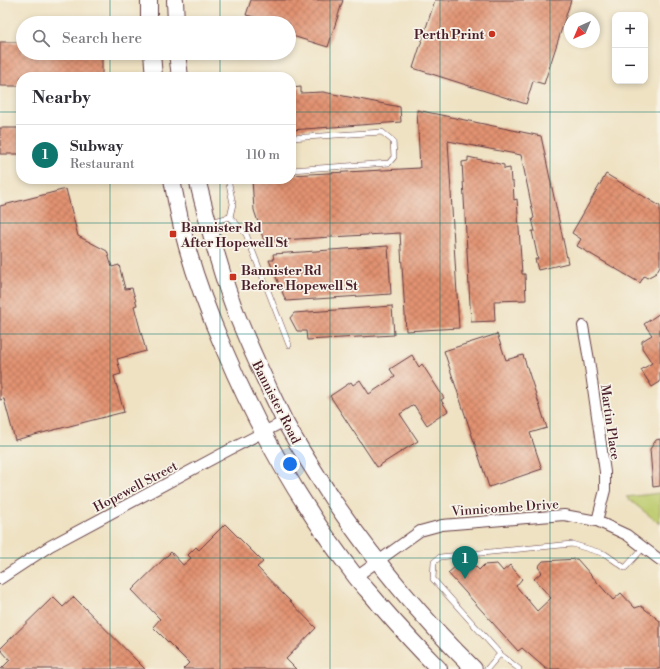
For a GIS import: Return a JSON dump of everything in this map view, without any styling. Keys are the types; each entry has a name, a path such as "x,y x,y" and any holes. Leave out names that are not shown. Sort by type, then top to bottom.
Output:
{"main road":[{"path":"149,0 150,16"},
{"path":"175,0 176,16"},
{"path":"153,60 154,72"},
{"path":"178,60 179,72"},
{"name":"Bannister Road","path":"173,184 183,233 213,324 235,377 263,432 295,489 356,578 410,640 439,669"},
{"name":"Bannister Road","path":"198,184 208,223 238,317 285,421 315,472 348,522 377,561 427,621 474,669"}],"street":[{"name":"Martin Place","path":"583,326 605,472 605,490 597,521"},
{"name":"Hopewell Street","path":"0,579 50,546 285,421"},
{"name":"Vinnicombe Drive","path":"356,578 377,561 420,531 442,525 564,516 597,521 627,535 660,560"}],"lane":[{"path":"296,138 382,132 393,140 394,157 389,163 296,170"},
{"path":"229,184 233,204 230,218"},
{"path":"208,223 230,218"},
{"path":"230,218 246,234 288,344"},
{"path":"519,669 500,654 433,579 434,562 440,557 572,544 605,554 625,568 644,547"},
{"path":"487,669 500,654"}],"green space":[{"path":"660,493 660,524 626,497"}],"building":[{"path":"251,0 343,0 328,47 296,37 296,16 246,15"},
{"name":"Perth Print","path":"435,0 571,0 567,12 564,12 564,22 544,84 533,81 526,104 413,68"},
{"path":"0,42 16,42 16,60 102,60 102,72 16,72 16,86 0,86"},
{"path":"301,87 301,93 323,92 400,107 401,122 296,130 296,88"},
{"path":"417,110 541,136 568,263 538,270 535,259 538,259 532,231 535,231 532,219 534,218 521,155 448,141 459,328 406,331 400,233 264,241 254,210 252,184 296,184 296,175 420,168"},
{"path":"0,128 16,128 16,154 0,154"},
{"path":"468,157 504,165 504,169 510,168 511,182 513,181 514,200 517,199 522,274 525,274 526,300 494,301 495,321 471,322 462,162 468,161"},
{"path":"606,174 660,206 660,266 656,273 647,278 644,276 640,283 577,246 581,239 572,233"},
{"path":"66,189 78,236 107,251 112,267 119,265 125,289 132,288 137,305 134,306 146,351 117,359 121,374 114,376 124,412 15,440 4,399 0,400 0,206"},
{"path":"388,246 391,294 286,301 269,260 274,260 273,254"},
{"path":"392,306 394,335 307,340 306,331 297,331 290,318 294,313"},
{"path":"660,313 660,382 652,387 641,370 652,363 642,348 642,341 652,335 644,324"},
{"path":"497,334 506,360 523,355 547,428 530,433 542,469 489,487 444,351"},
{"path":"412,355 419,367 422,364 444,398 441,400 448,411 427,425 414,405 400,414 418,441 377,467 330,396 351,382 353,385 360,380 369,394 395,377 390,369"},
{"path":"660,439 660,486 653,487 650,449 656,440"},
{"path":"225,524 263,562 257,567 316,628 286,659 296,669 183,669 189,663 153,627 160,619 132,590 171,552 183,565 191,558 188,555 196,547 199,550"},
{"path":"577,559 613,600 621,593 635,608 641,606 660,621 660,669 546,669 522,648 518,651 448,573 455,567 474,565 479,570 484,565 497,564 503,571 510,565 522,579 516,586 537,611 551,598 534,579 542,572 538,567 543,561"},
{"path":"53,597 63,607 74,597 145,669 1,669 10,660 0,649"}],"place":[{"name":"Perth Print","path":"492,34"},
{"name":"Bannister Rd After Hopewell St","path":"173,234"},
{"name":"Bannister Rd Before Hopewell St","path":"233,277"},
{"name":"Subway","path":"465,579"}]}
